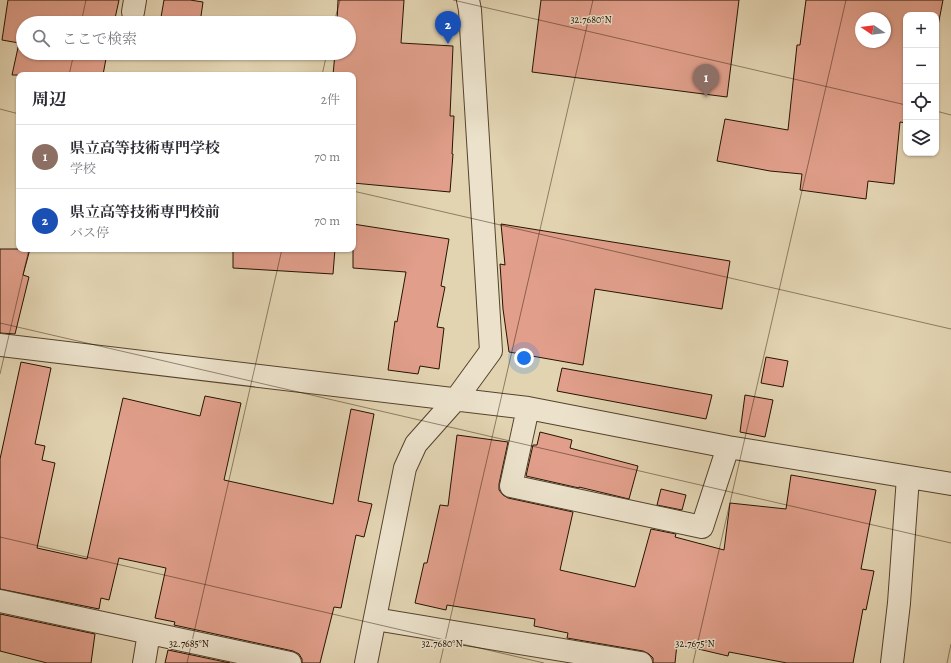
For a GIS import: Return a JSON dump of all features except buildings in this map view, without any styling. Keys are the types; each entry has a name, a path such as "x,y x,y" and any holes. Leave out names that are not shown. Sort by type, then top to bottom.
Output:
{"street":[{"path":"366,663 405,468 416,444 456,399 491,352 470,10 468,0"},
{"path":"0,345 528,408 728,447 951,484"},
{"path":"528,408 511,486 702,527 728,447"},
{"path":"892,663 899,603 908,478"},
{"path":"0,601 290,663"},
{"path":"375,619 641,663"},
{"path":"144,663 149,633"}],"place":[{"name":"県立高等技術専門校前","path":"448,44"},
{"name":"県立高等技術専門学校","path":"706,97"}]}
